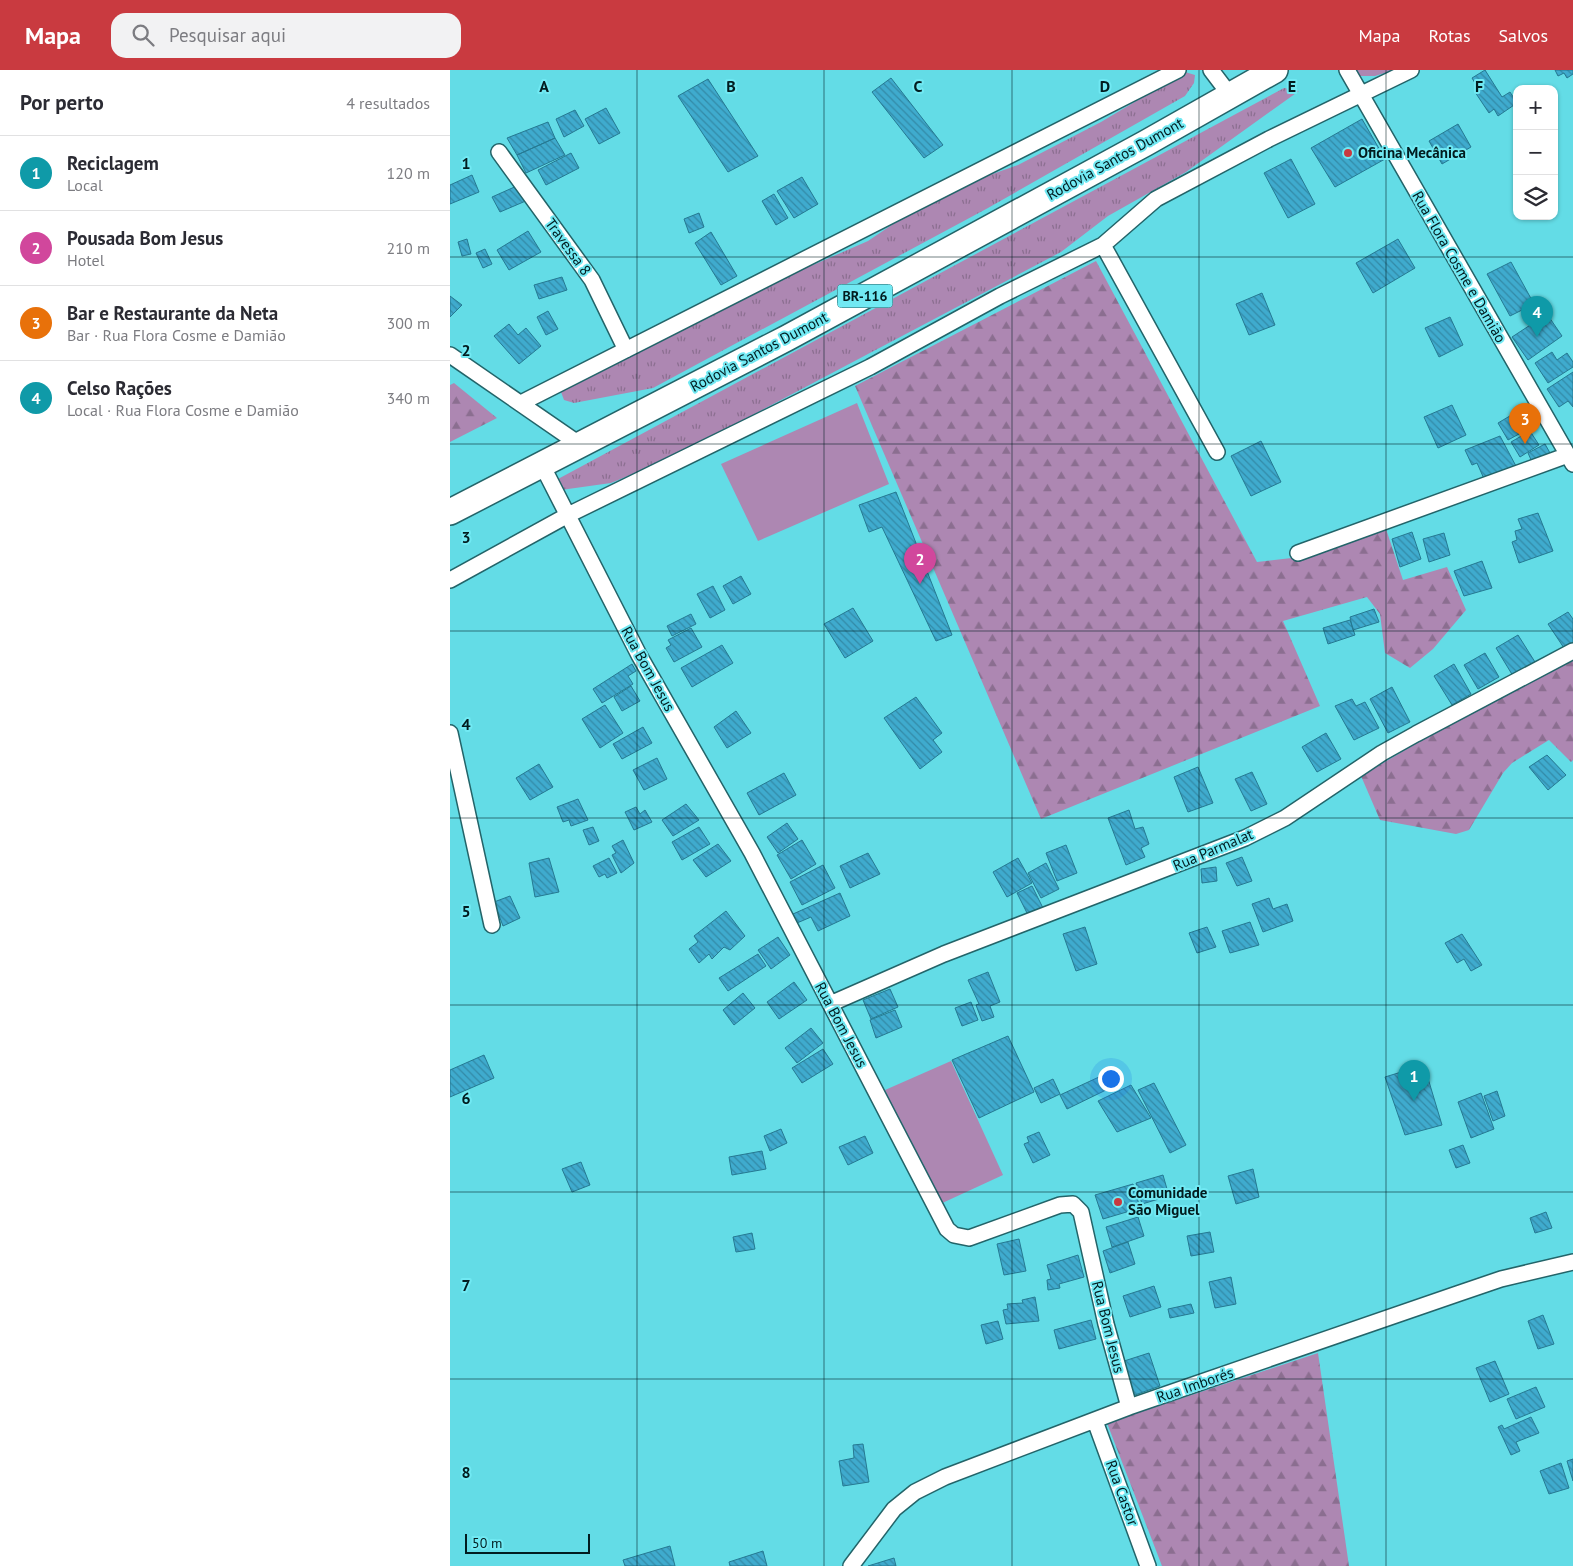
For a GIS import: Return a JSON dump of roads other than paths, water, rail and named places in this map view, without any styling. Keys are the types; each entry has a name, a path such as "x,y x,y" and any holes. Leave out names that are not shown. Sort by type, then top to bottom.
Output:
{"highway":[{"name":"Rodovia Santos Dumont","path":"450,512 541,463 787,338 1275,70"}],"street":[{"path":"521,403 1178,70"},
{"path":"1211,70 1230,95"},
{"name":"Rua Flora Cosme e Damião","path":"1347,70 1570,460"},
{"path":"450,580 568,515 861,372 1000,296 1102,245 1156,199 1360,94 1411,70"},
{"name":"Travessa 8","path":"498,152 592,280 626,350"},
{"path":"1102,245 1217,452"},
{"path":"450,355 579,444"},
{"path":"1298,553 1570,460"},
{"name":"Rua Bom Jesus","path":"541,463 639,655 752,853 948,1229 954,1235 961,1237 978,1236 1060,1205 1078,1206 1081,1212 1106,1324 1129,1407"},
{"name":"Rua Parmalat","path":"830,1004 944,954 1245,838 1285,818 1382,753 1573,651"},
{"path":"450,733 492,925"},
{"name":"Rua Imborés","path":"851,1566 894,1509 914,1492 945,1477 1129,1407 1501,1279 1573,1262"},
{"name":"Rua Castor","path":"1095,1421 1148,1566"}],"place":[{"name":"Oficina Mecânica","path":"1348,153"},
{"name":"Celso Rações","path":"1537,337"},
{"name":"Bar e Restaurante da Neta","path":"1525,444"},
{"name":"Pousada Bom Jesus","path":"920,584"},
{"name":"Reciclagem","path":"1414,1101"},
{"name":"Comunidade São Miguel","path":"1118,1202"}]}
